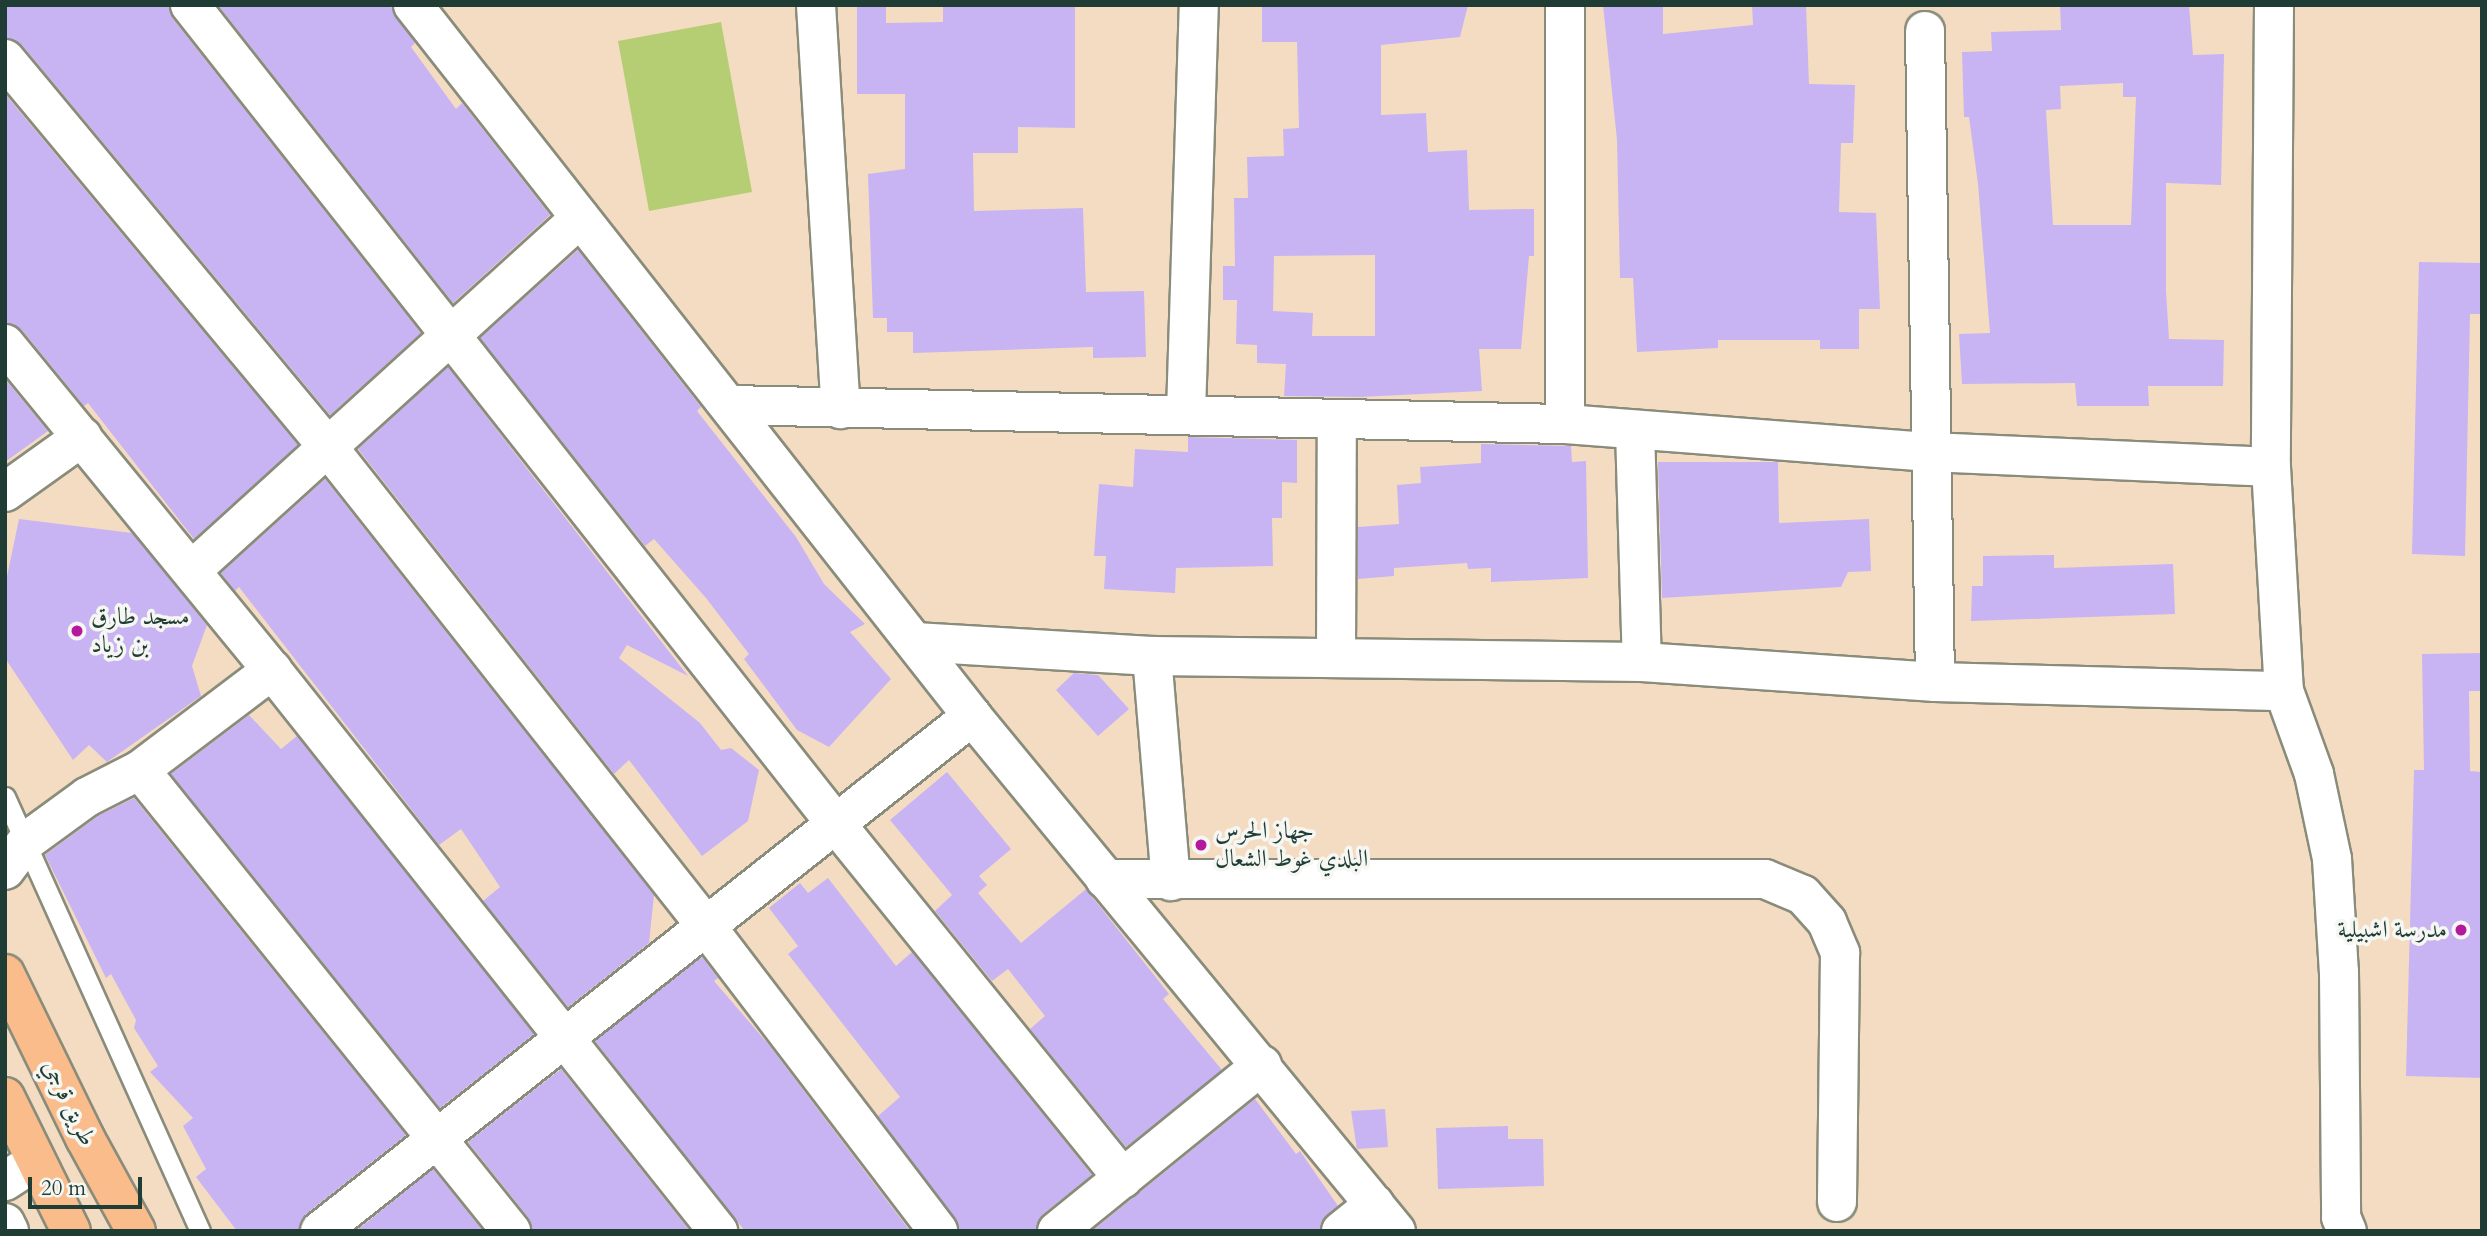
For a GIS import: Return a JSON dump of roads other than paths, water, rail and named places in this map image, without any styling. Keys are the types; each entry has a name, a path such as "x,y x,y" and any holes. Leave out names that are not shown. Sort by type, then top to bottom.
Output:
{"highway":[{"name":"طريق قرجي","path":"5,974 85,1138 136,1231"},
{"path":"5,1097 20,1171 71,1231"}],"street":[{"path":"190,5 836,824 1123,1178"},
{"path":"413,5 580,218 732,405 972,716 1385,1217 1341,1231"},
{"path":"816,5 841,409"},
{"path":"1186,413 1199,5"},
{"path":"1564,5 1564,424"},
{"path":"2274,5 2271,467 2284,691 2314,774 2332,859 2339,972 2341,1217 2347,1231"},
{"path":"1924,31 1936,682"},
{"path":"5,60 327,446 706,926 939,1231"},
{"path":"192,570 327,446 451,338 580,218"},
{"path":"5,344 192,570 718,1231"},
{"path":"732,405 1186,413 1337,420 1564,424 1931,452 2271,467"},
{"path":"1336,658 1337,420"},
{"path":"1635,430 1642,662"},
{"path":"5,492 82,437"},
{"path":"915,642 1152,656 1642,662 1936,682 2284,691"},
{"path":"1152,656 1171,881"},
{"path":"5,870 28,840 87,797 140,770 272,670"},
{"path":"320,1231 972,716"},
{"path":"140,770 511,1231"},
{"path":"1105,879 1765,879 1803,895 1828,922 1840,953 1837,1202"},
{"path":"1057,1231 1262,1065"},
{"path":"5,1223 9,1231"}],"lane":[{"path":"5,797 28,840 201,1231"}],"place":[{"name":"مسجد طارق بن زياد","path":"77,631"},
{"name":"جهاز الحرس البلدي غوط الشعال","path":"1201,845"},
{"name":"مدرسة اشبيلية","path":"2461,930"}]}
